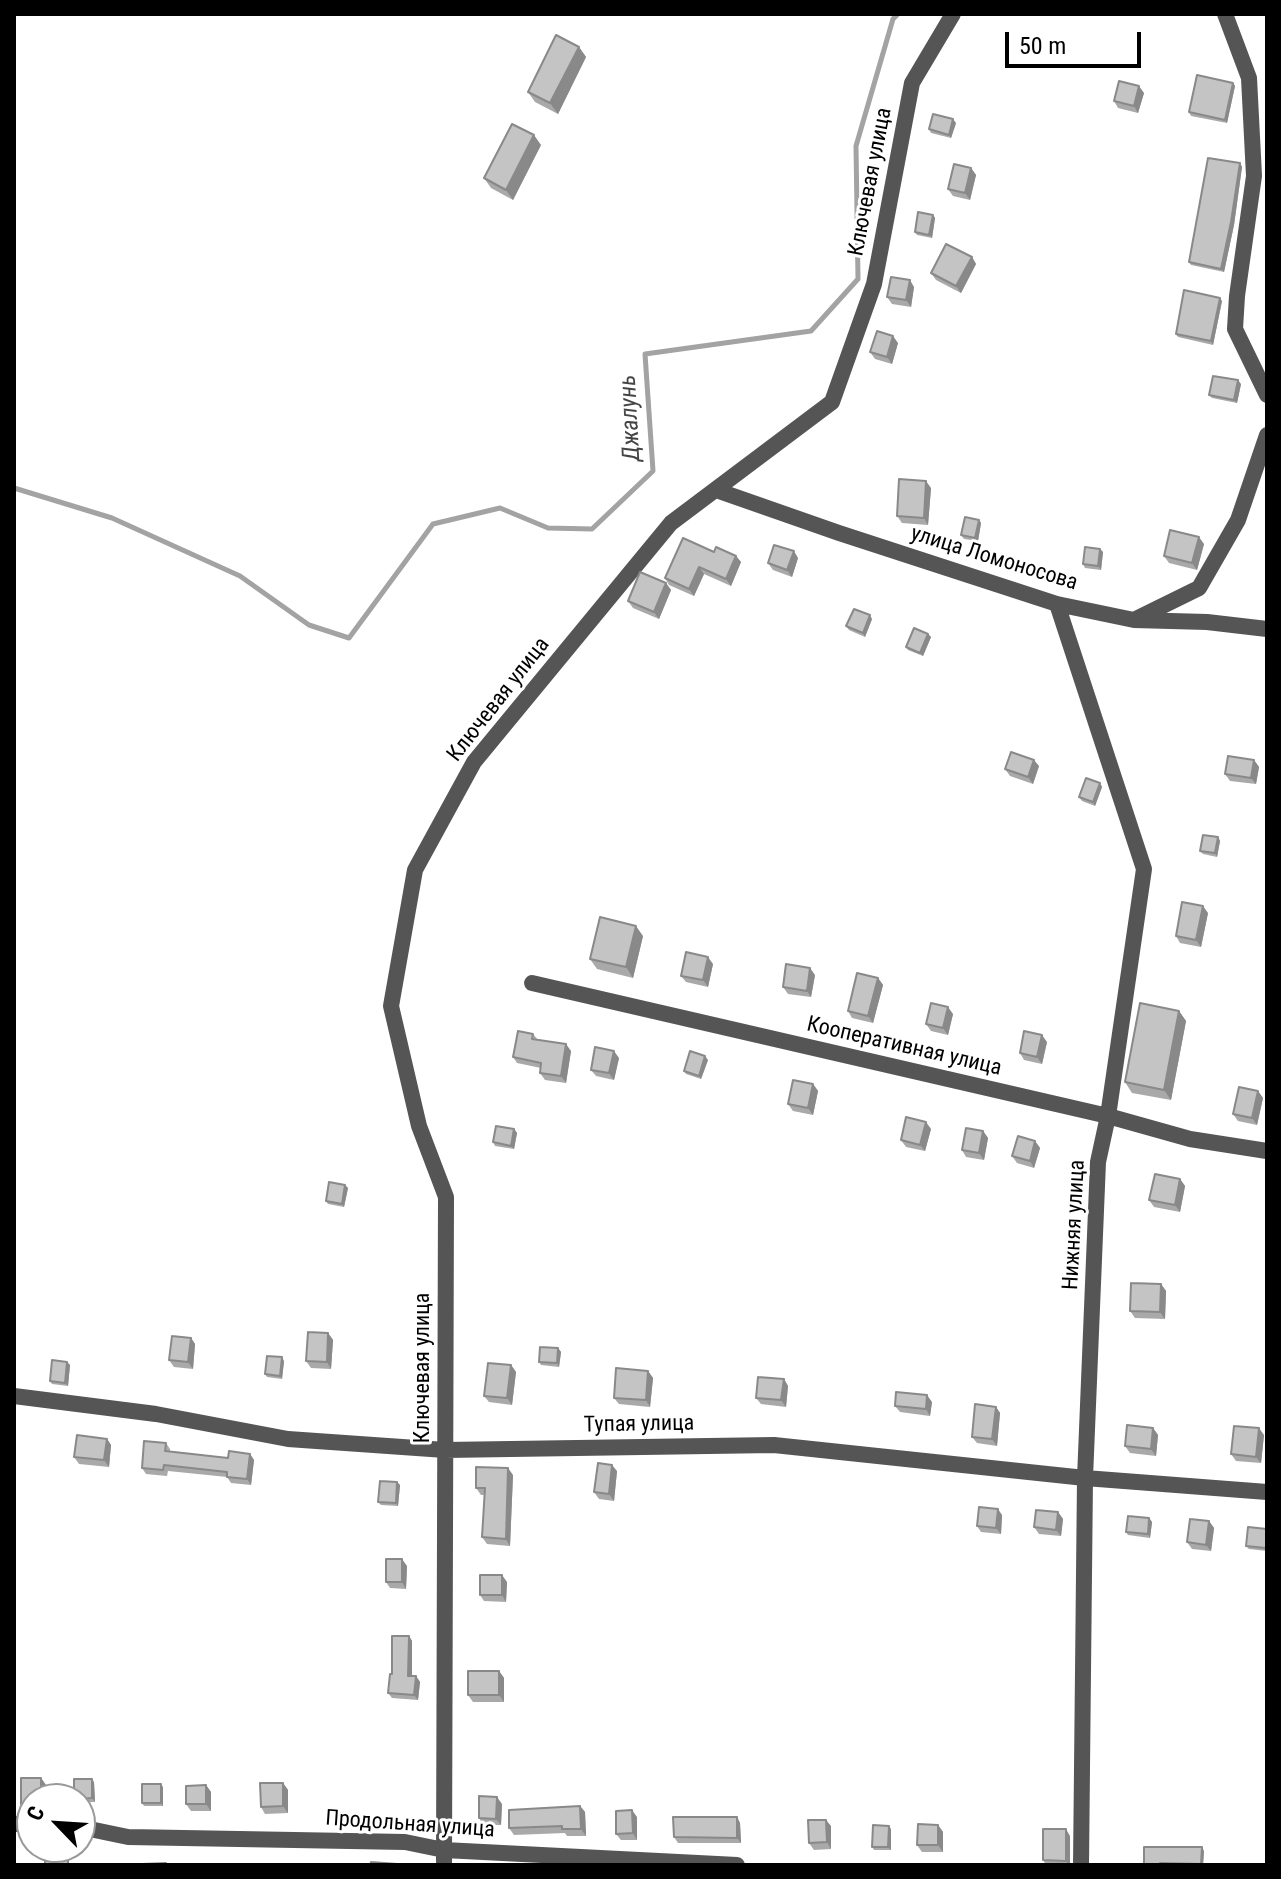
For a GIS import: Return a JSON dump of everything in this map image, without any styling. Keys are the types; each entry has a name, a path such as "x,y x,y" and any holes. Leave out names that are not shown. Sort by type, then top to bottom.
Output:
{"street":[{"name":"Ключевая улица","path":"444,1857 446,1197 419,1126 391,1006 415,870 474,762 671,523 832,402 874,284 912,83 953,14"},
{"path":"1225,14 1249,78 1254,176 1235,329 1267,395"},
{"path":"1134,620 1199,588 1238,520 1267,435"},
{"name":"улица Ломоносова","path":"716,490 1057,604 1134,620 1207,622 1267,629"},
{"name":"Нижняя улица","path":"1057,604 1144,869 1108,1116 1098,1162 1085,1478 1081,1865"},
{"name":"Кооперативная улица","path":"532,983 1108,1116 1190,1139 1267,1151"},
{"name":"Тупая улица","path":"14,1396 156,1414 288,1439 445,1450 774,1445 1085,1478 1267,1492"},
{"name":"Продольная улица","path":"96,1830 128,1837 405,1842 444,1857 737,1865"}],"building":[{"path":"556,35 579,47 550,103 528,92"},
{"path":"1197,75 1233,83 1225,120 1189,112"},
{"path":"1119,81 1139,86 1134,106 1114,101"},
{"path":"933,114 953,119 949,135 929,129"},
{"path":"512,124 534,135 506,190 484,178"},
{"path":"1208,158 1240,163 1221,269 1189,262"},
{"path":"954,164 971,168 965,193 948,189"},
{"path":"918,212 933,215 929,235 915,232"},
{"path":"946,244 972,257 956,286 931,273"},
{"path":"891,277 910,280 906,300 887,297"},
{"path":"1184,290 1220,298 1211,341 1176,334"},
{"path":"877,331 893,336 887,357 870,352"},
{"path":"1213,376 1238,380 1234,400 1209,395"},
{"path":"899,479 926,481 924,518 897,516"},
{"path":"965,517 979,520 975,538 961,535"},
{"path":"1170,530 1199,537 1192,563 1164,556"},
{"path":"683,538 714,552 716,547 736,556 726,579 699,567 689,589 665,578"},
{"path":"774,545 794,551 787,570 768,563"},
{"path":"1085,547 1100,549 1098,566 1083,564"},
{"path":"640,572 666,583 654,612 628,601"},
{"path":"854,609 870,615 863,633 846,626"},
{"path":"914,628 928,634 920,653 906,647"},
{"path":"1011,752 1034,760 1028,777 1005,769"},
{"path":"1228,756 1254,760 1251,778 1225,774"},
{"path":"1086,778 1100,783 1093,802 1079,797"},
{"path":"1203,835 1218,837 1215,853 1200,851"},
{"path":"1182,902 1203,906 1196,940 1176,936"},
{"path":"600,917 636,926 626,967 590,959"},
{"path":"686,952 708,957 703,980 681,976"},
{"path":"786,964 810,968 807,991 783,987"},
{"path":"857,973 878,978 868,1016 848,1011"},
{"path":"931,1003 948,1007 943,1028 926,1024"},
{"path":"1140,1003 1179,1011 1164,1090 1125,1082"},
{"path":"518,1031 533,1034 532,1039 566,1044 561,1076 540,1073 541,1063 513,1057"},
{"path":"1024,1031 1042,1035 1037,1057 1020,1053"},
{"path":"595,1047 614,1051 609,1073 591,1070"},
{"path":"690,1051 705,1056 699,1076 684,1071"},
{"path":"793,1080 813,1084 808,1108 788,1104"},
{"path":"1239,1087 1258,1091 1252,1118 1233,1114"},
{"path":"906,1117 926,1122 920,1145 901,1140"},
{"path":"496,1126 514,1129 511,1146 493,1142"},
{"path":"966,1128 983,1131 979,1153 962,1150"},
{"path":"1018,1136 1035,1141 1030,1161 1012,1156"},
{"path":"1155,1174 1180,1179 1175,1205 1149,1200"},
{"path":"329,1182 345,1185 342,1204 326,1201"},
{"path":"1131,1283 1161,1284 1160,1312 1130,1311"},
{"path":"308,1332 328,1333 327,1362 306,1361"},
{"path":"172,1336 191,1338 188,1362 169,1360"},
{"path":"540,1347 558,1348 557,1363 539,1362"},
{"path":"267,1356 282,1357 280,1376 265,1374"},
{"path":"52,1360 67,1362 65,1383 50,1381"},
{"path":"488,1363 511,1365 507,1398 484,1396"},
{"path":"616,1368 648,1371 646,1400 614,1398"},
{"path":"758,1377 784,1379 781,1400 756,1398"},
{"path":"896,1392 927,1395 926,1409 895,1406"},
{"path":"975,1404 996,1407 992,1439 972,1437"},
{"path":"1127,1425 1153,1428 1151,1449 1125,1446"},
{"path":"1234,1426 1259,1428 1256,1457 1231,1454"},
{"path":"77,1435 107,1439 104,1460 74,1457"},
{"path":"144,1441 166,1443 165,1451 228,1458 229,1451 250,1454 247,1479 227,1477 227,1472 164,1465 163,1470 142,1468"},
{"path":"598,1463 612,1465 609,1494 594,1492"},
{"path":"476,1467 508,1468 506,1539 482,1537 485,1488 476,1488"},
{"path":"380,1481 397,1482 396,1503 378,1502"},
{"path":"979,1507 998,1509 996,1528 977,1526"},
{"path":"1036,1510 1058,1512 1056,1530 1034,1527"},
{"path":"1128,1516 1149,1518 1148,1534 1126,1532"},
{"path":"1190,1519 1209,1521 1206,1545 1187,1542"},
{"path":"1248,1527 1267,1529 1266,1548 1246,1546"},
{"path":"386,1559 402,1559 402,1582 386,1582"},
{"path":"480,1575 502,1575 502,1595 480,1595"},
{"path":"392,1636 409,1636 408,1676 416,1676 414,1695 388,1693 392,1674"},
{"path":"468,1671 499,1671 499,1695 468,1695"},
{"path":"21,1778 41,1778 41,1783 21,1783"},
{"path":"74,1779 92,1779 92,1783 74,1783"},
{"path":"260,1783 283,1783 283,1806 261,1807"},
{"path":"142,1784 161,1784 161,1803 142,1803"},
{"path":"206,1785 206,1804 186,1804 186,1786"},
{"path":"479,1796 497,1797 496,1819 479,1818"},
{"path":"580,1806 581,1829 562,1829 562,1826 509,1828 509,1810"},
{"path":"632,1810 633,1833 616,1834 616,1811"},
{"path":"673,1817 737,1817 737,1838 674,1837"},
{"path":"808,1820 826,1820 827,1842 809,1843"},
{"path":"918,1824 938,1825 938,1845 917,1845"},
{"path":"873,1825 889,1826 888,1847 872,1847"},
{"path":"1043,1829 1066,1829 1066,1861 1043,1860"},
{"path":"1144,1847 1202,1847 1201,1864 1144,1865"},
{"path":"371,1862 410,1865 370,1865"},
{"path":"45,1863 68,1863 68,1865"}],"waterway":[{"name":"Джалунь","path":"14,488 112,518 240,576 309,625 349,638 433,524 500,508 548,528 592,529 653,471 645,354 811,331 858,279 856,146 893,19 898,14"}]}
